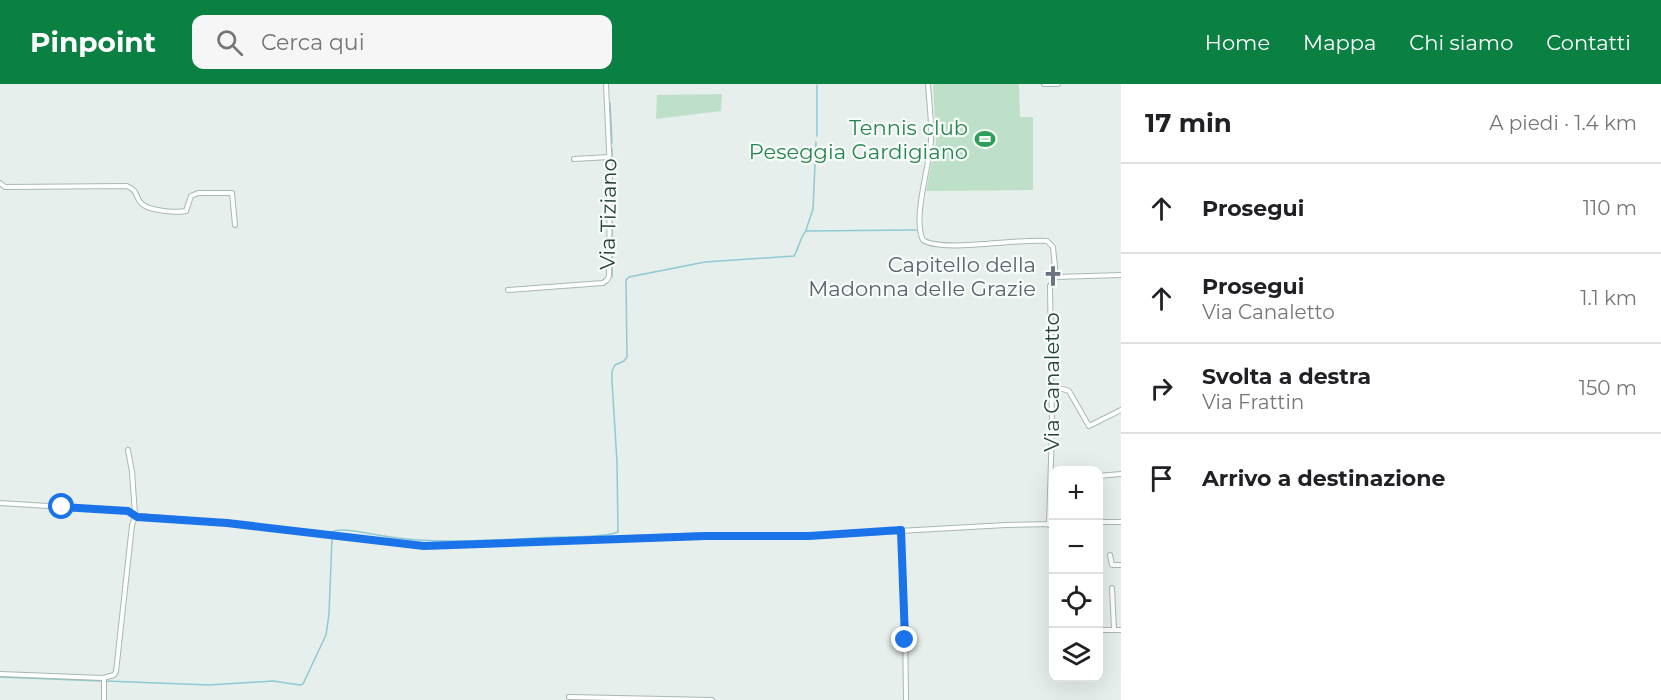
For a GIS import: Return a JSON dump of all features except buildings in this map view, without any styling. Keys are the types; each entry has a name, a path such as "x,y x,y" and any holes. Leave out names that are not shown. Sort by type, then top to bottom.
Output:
{"street":[{"name":"Via Tiziano","path":"508,290 603,282 609,276 609,157 606,84"},
{"name":"Via Canaletto","path":"928,84 932,138 920,218 920,234 923,240 931,244 1047,241 1053,247 1056,277 1050,286 1051,520"},
{"path":"1044,84 1059,84"},
{"path":"574,159 609,157"},
{"path":"0,183 5,188 127,186 134,190 142,204 152,209 178,213 186,211 191,196 198,193 232,193 235,225"},
{"path":"1056,277 1121,275"},
{"path":"1052,389 1059,388 1069,391 1089,426 1121,410"},
{"path":"0,674 104,678 116,672 132,525 136,516 128,450"},
{"path":"1103,476 1121,474"},
{"name":"Via Canaletto","path":"0,503 128,511 136,516 227,523 424,546 706,536 809,536 1049,524"},
{"path":"1103,522 1121,522"},
{"path":"901,530 906,700"},
{"path":"1110,555 1112,565 1121,564"},
{"path":"1112,588 1114,630"},
{"path":"1103,630 1121,630"},
{"path":"104,678 104,700"},
{"path":"569,697 712,700"}],"green space":[{"name":"Tennis club Peseggia Gardigiano","path":"933,84 1019,84 1020,117 1033,117 1033,190 926,191 936,142"},
{"path":"722,94 721,111 656,119 657,95"}],"waterway":[{"path":"817,85 817,136"},
{"path":"610,103 612,143"},
{"path":"806,230 813,209 816,142"},
{"path":"612,149 612,277"},
{"path":"332,532 351,531 432,541 597,536 618,532 612,371 615,365 627,357 626,280 629,277 705,262 794,256 806,231 916,230"},
{"path":"106,681 209,685 273,681 303,684 326,635 332,538"},
{"path":"0,677 102,681"}],"place":[{"name":"Tennis club Peseggia Gardigiano","path":"985,139"},
{"name":"Capitello della Madonna delle Grazie","path":"1053,276"}],"route":[{"path":"62,507 128,511 137,517 227,523 424,546 706,536 809,536 901,530 905,640"}]}
